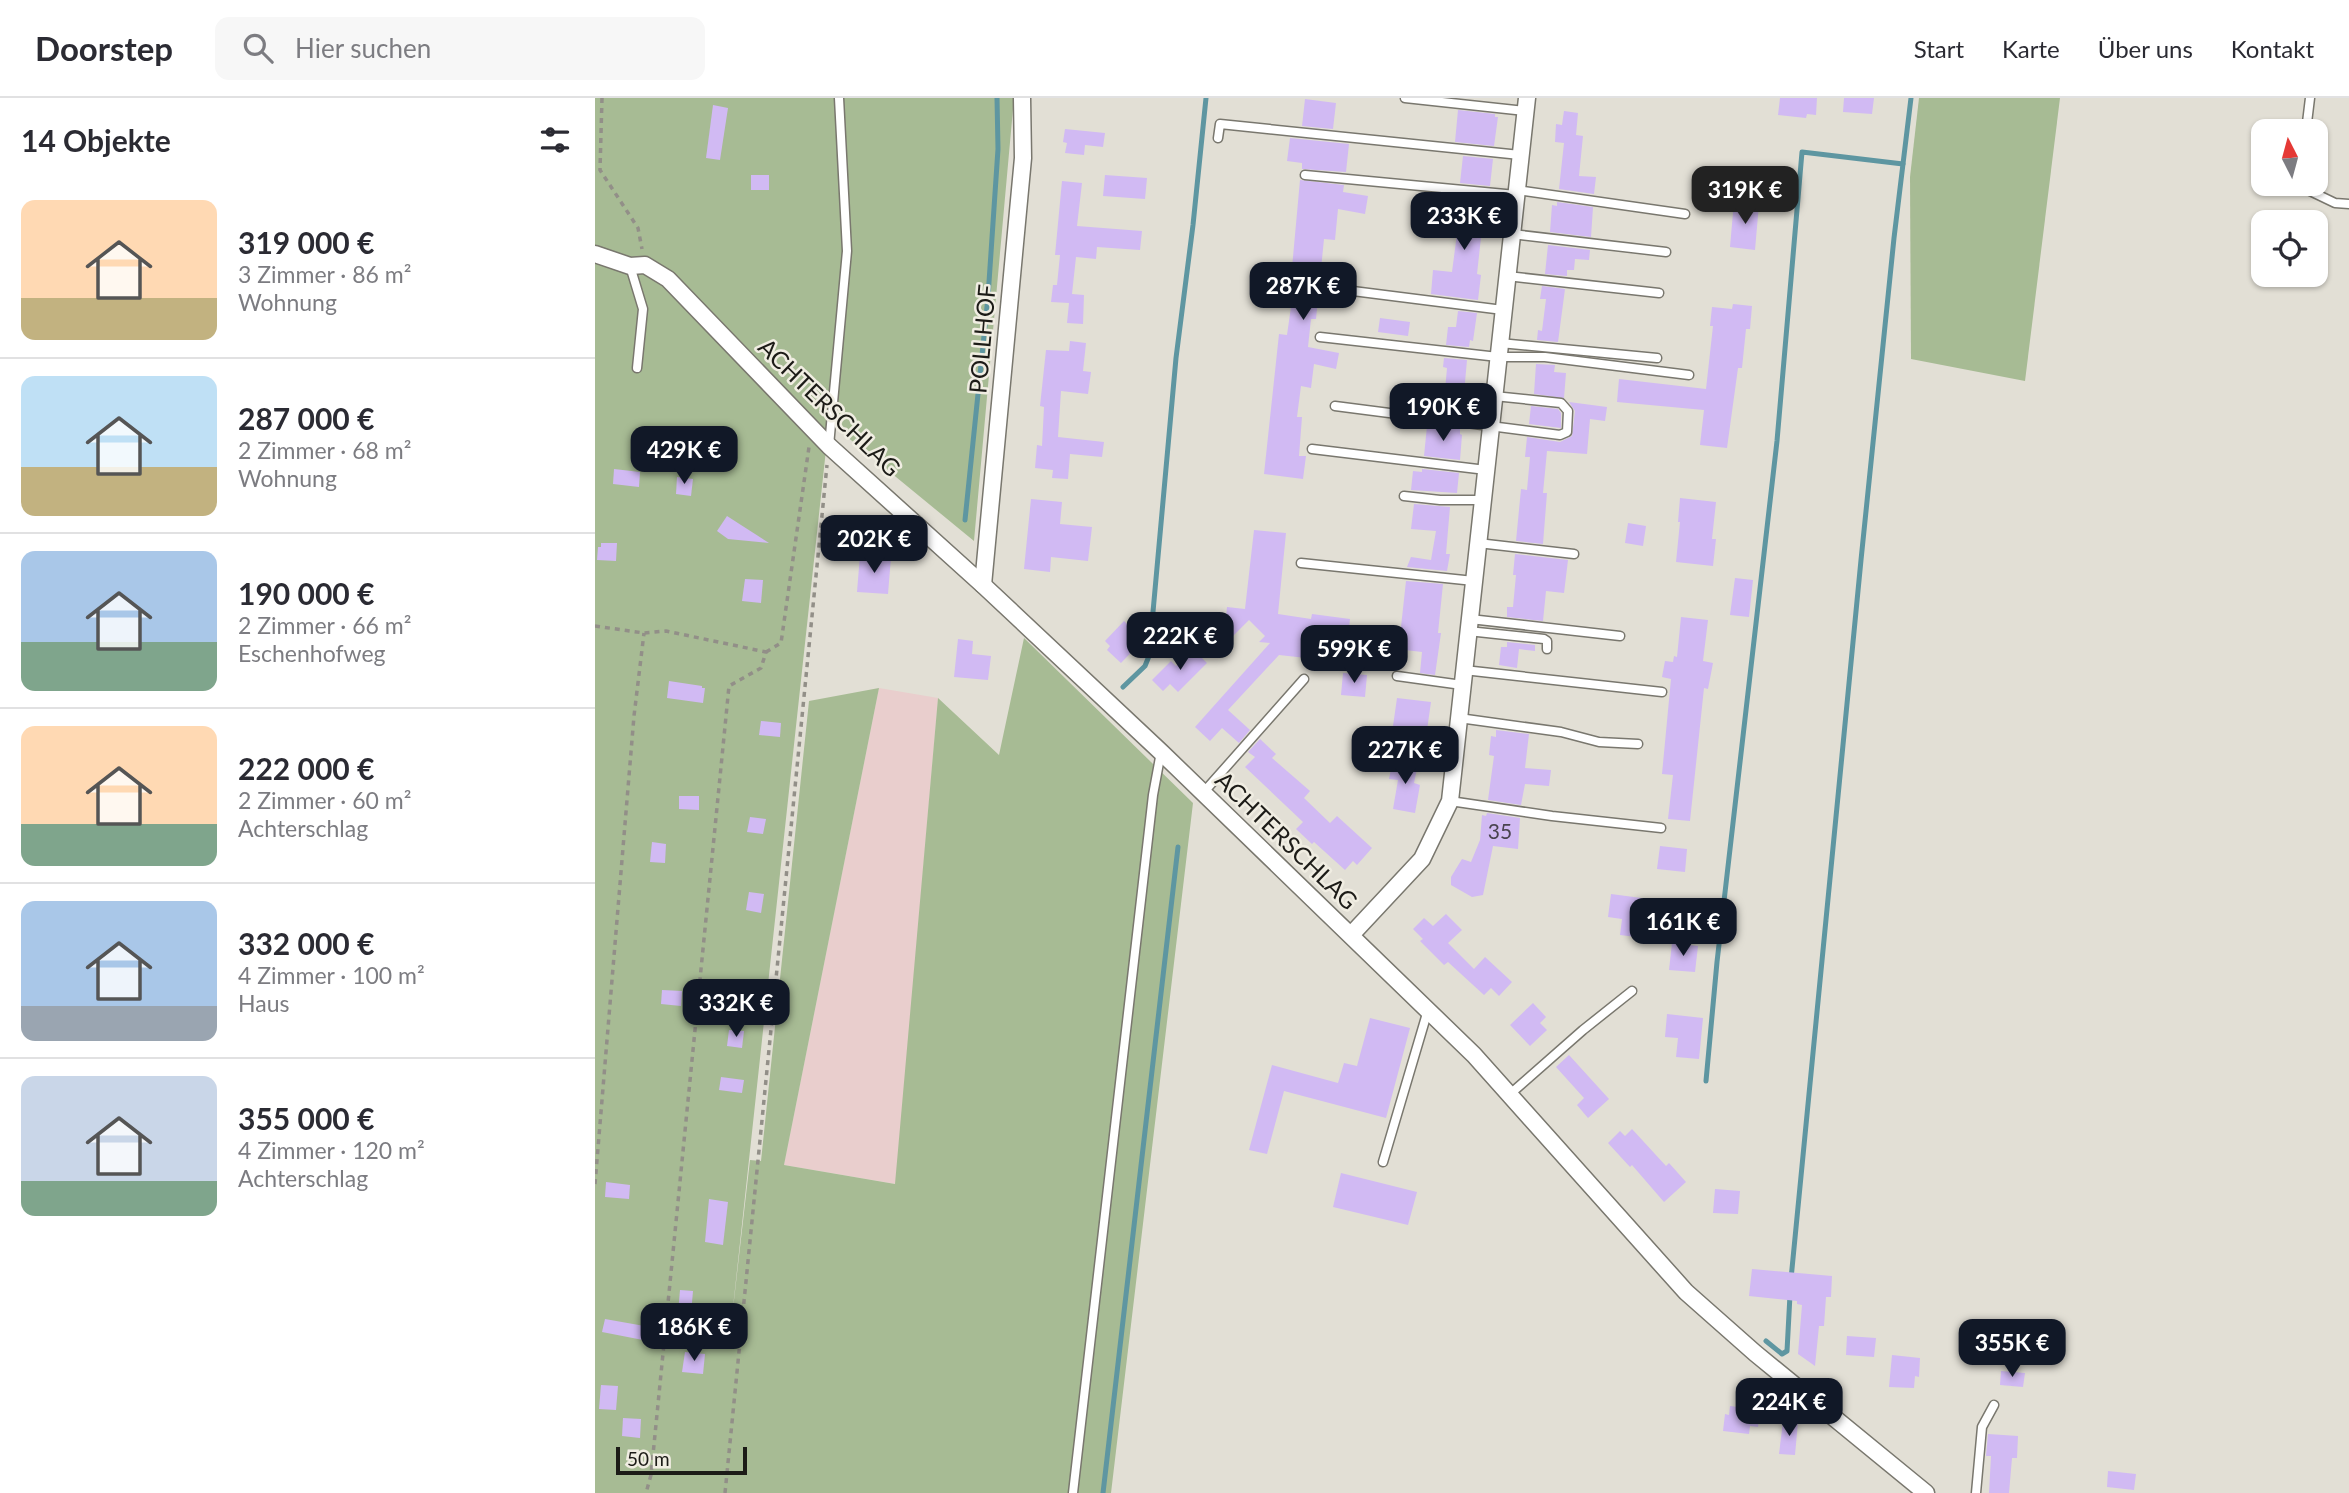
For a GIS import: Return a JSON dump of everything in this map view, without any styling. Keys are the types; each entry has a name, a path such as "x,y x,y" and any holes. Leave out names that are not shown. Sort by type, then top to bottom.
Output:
{"street":[{"name":"POLLHOF","path":"983,584 1023,158 1022,98"},
{"path":"1351,935 1422,859 1450,801 1526,105"},
{"name":"ACHTERSCHLAG","path":"595,254 637,266 668,279 829,446 983,584 1161,752 1474,1055 1686,1292 1755,1353 1926,1493"}],"lane":[{"path":"829,446 847,251 839,98"},
{"path":"1405,98 1526,105"},
{"path":"2308,119 2311,98"},
{"path":"1218,138 1220,124 1520,155"},
{"path":"1305,174 1516,192 1685,214"},
{"path":"2321,196 2349,204"},
{"path":"1512,234 1665,252"},
{"path":"637,266 643,309 637,368"},
{"path":"1507,276 1660,293"},
{"path":"1337,289 1503,310"},
{"path":"1320,337 1657,358"},
{"path":"1499,350 1689,375"},
{"path":"1335,406 1560,435 1567,432 1568,411 1561,403 1494,396"},
{"path":"1312,449 1486,470"},
{"path":"1404,496 1440,500 1483,500"},
{"path":"1478,543 1574,554"},
{"path":"1301,563 1474,581"},
{"path":"1469,625 1620,636"},
{"path":"1469,625 1544,639 1547,641 1547,649"},
{"path":"1397,676 1463,677 1662,692"},
{"path":"1203,793 1304,679"},
{"path":"1459,718 1561,732 1599,742 1638,744"},
{"path":"1073,1493 1153,795 1161,752"},
{"path":"1450,801 1661,828"},
{"path":"1509,1095 1583,1030 1632,992"},
{"path":"1383,1162 1428,1010"},
{"path":"1976,1493 1982,1427 1994,1405"}],"path":[{"path":"602,98 600,170 638,228 637,266"},
{"path":"646,1493 651,1475 670,1295 729,686 761,668 766,652 781,643 812,428"},
{"path":"725,1493 829,446"},
{"path":"595,626 644,633 666,631 766,652"},
{"path":"595,1184 633,730 644,633"}],"shaded area":[{"path":"879,688 938,698 896,1184 784,1165"}],"green space":[{"path":"595,98 1014,98 974,541 829,422 730,1335 750,1160 761,1161 809,701 879,688 784,1165 895,1184 938,698 999,755 1024,638 1193,803 1111,1493 595,1493"},
{"path":"1919,98 2060,98 2025,381 1911,359 1910,177"}],"building":[{"path":"1780,98 1817,98 1816,115 1807,114 1806,118 1778,115"},
{"path":"1844,98 1874,98 1872,114 1843,112"},
{"path":"1305,99 1336,103 1333,129 1302,126"},
{"path":"713,105 728,108 720,160 706,158"},
{"path":"1458,110 1495,114 1495,117 1498,117 1494,146 1455,142"},
{"path":"1564,111 1578,113 1576,135 1583,136 1579,176 1596,177 1594,194 1559,189 1564,143 1555,142 1556,124 1562,125"},
{"path":"1065,129 1105,133 1103,147 1085,145 1084,155 1065,153"},
{"path":"1290,138 1349,144 1346,172 1302,169 1302,163 1287,161"},
{"path":"1463,156 1493,159 1490,186 1460,183"},
{"path":"751,175 769,175 769,190 751,190"},
{"path":"1105,175 1147,178 1145,199 1103,196"},
{"path":"1300,180 1344,185 1343,192 1368,196 1365,214 1338,209 1335,240 1324,239 1316,319 1311,319 1308,347 1339,353 1336,369 1314,364 1311,388 1301,386 1297,417 1302,417 1299,456 1306,456 1303,479 1264,474 1279,334 1287,335 1295,279 1291,279"},
{"path":"1062,181 1082,183 1077,226 1142,231 1140,250 1097,247 1096,259 1076,257 1072,294 1084,295 1083,324 1067,323 1069,303 1051,302 1053,285 1057,285 1060,255 1055,255"},
{"path":"1456,196 1488,199 1487,211 1484,210 1477,274 1481,275 1478,300 1431,294 1433,270 1452,272 1458,226 1453,225"},
{"path":"1734,201 1759,204 1755,250 1730,247"},
{"path":"1557,202 1593,207 1591,237 1550,232 1552,205 1557,206"},
{"path":"1548,245 1590,250 1589,260 1575,259 1574,270 1567,270 1567,276 1545,274"},
{"path":"1542,286 1565,289 1558,342 1537,340 1538,330 1542,331 1546,299 1540,299"},
{"path":"1733,304 1752,306 1750,329 1746,329 1742,368 1738,368 1727,448 1700,445 1704,410 1617,402 1619,379 1706,389 1713,326 1710,326 1712,307 1732,309"},
{"path":"1458,311 1477,313 1473,341 1470,340 1469,347 1446,345 1448,327 1456,327"},
{"path":"1380,318 1410,322 1408,336 1378,332"},
{"path":"1070,341 1086,343 1083,371 1091,372 1088,394 1061,391 1058,437 1104,442 1102,457 1070,454 1068,479 1052,478 1053,470 1035,468 1037,445 1042,446 1044,407 1040,406 1046,350 1069,351"},
{"path":"1444,358 1467,360 1462,416 1443,413 1447,368 1443,367"},
{"path":"1536,364 1555,365 1554,372 1566,373 1564,398 1534,394"},
{"path":"1569,402 1607,407 1605,421 1590,419 1587,454 1547,451 1543,493 1547,493 1543,544 1516,541 1521,489 1527,490 1530,457 1525,457 1527,437 1560,442 1572,436 1575,411"},
{"path":"1531,406 1558,409 1561,413 1561,428 1529,424"},
{"path":"1427,426 1460,429 1460,460 1424,456"},
{"path":"614,469 640,472 639,487 613,484"},
{"path":"1422,469 1459,473 1457,493 1411,490 1413,471 1422,472"},
{"path":"677,477 693,479 691,496 676,494"},
{"path":"1680,498 1716,502 1712,539 1716,539 1713,566 1676,562"},
{"path":"1031,499 1062,502 1060,524 1092,527 1088,561 1051,557 1050,572 1024,569"},
{"path":"1414,504 1450,507 1446,554 1450,554 1447,571 1407,567 1411,557 1431,560 1436,531 1411,529"},
{"path":"727,516 769,543 728,539 717,531"},
{"path":"1628,523 1646,526 1643,546 1625,543"},
{"path":"1254,530 1286,533 1278,614 1311,619 1312,614 1350,619 1347,648 1308,644 1306,658 1279,655 1228,710 1250,730 1239,743 1222,728 1210,741 1195,727 1270,643 1259,642 1265,636 1249,620 1223,646 1227,607 1245,609"},
{"path":"601,543 617,543 616,561 597,560"},
{"path":"1515,554 1568,560 1564,593 1546,591 1543,621 1507,617 1507,607 1513,607"},
{"path":"860,555 891,557 888,594 857,592"},
{"path":"1735,578 1753,580 1749,617 1730,615"},
{"path":"745,579 763,580 761,603 742,601"},
{"path":"1406,581 1443,584 1438,633 1441,633 1435,675 1420,673 1422,652 1388,648 1389,635 1400,636"},
{"path":"1681,617 1708,620 1703,661 1713,663 1708,689 1704,688 1690,821 1668,819 1673,775 1662,774 1671,679 1662,677 1665,661 1673,662 1674,656 1677,657"},
{"path":"1124,621 1143,640 1121,663 1107,650 1110,646 1105,641"},
{"path":"958,639 973,641 972,654 991,656 988,680 954,677"},
{"path":"1507,642 1535,645 1535,651 1519,649 1517,668 1499,665 1501,647 1507,647"},
{"path":"1193,649 1207,663 1178,692 1170,684 1163,691 1152,680 1171,661 1176,666"},
{"path":"1343,673 1367,675 1365,697 1341,695"},
{"path":"669,681 702,686 705,688 703,703 667,698"},
{"path":"1397,698 1431,702 1427,730 1393,726"},
{"path":"761,721 781,723 780,737 759,735"},
{"path":"1496,730 1529,734 1525,768 1551,770 1549,786 1525,784 1521,805 1488,800 1494,756 1489,755 1491,736 1496,737"},
{"path":"1260,739 1276,754 1272,758 1310,791 1304,798 1330,823 1337,816 1372,848 1357,865 1353,861 1345,870 1314,842 1312,844 1296,829 1303,822 1245,767 1255,757 1248,752"},
{"path":"1393,759 1418,764 1414,783 1420,785 1415,813 1393,809 1398,780 1389,779"},
{"path":"679,796 699,796 699,810 679,809"},
{"path":"1487,813 1520,818 1518,849 1493,846 1483,895 1472,897 1451,885 1451,877 1462,859 1471,862 1480,840 1482,815 1486,816"},
{"path":"750,817 766,819 763,834 747,832"},
{"path":"652,842 666,844 665,863 650,862"},
{"path":"1660,846 1687,849 1685,872 1657,869"},
{"path":"749,892 764,894 761,913 746,910"},
{"path":"1611,894 1649,899 1644,938 1620,935 1622,919 1608,917"},
{"path":"1446,914 1462,930 1448,943 1474,969 1485,957 1512,982 1499,996 1491,988 1484,995 1448,962 1444,965 1420,941 1423,939 1413,929 1424,918 1433,926"},
{"path":"1672,943 1698,946 1695,972 1669,970"},
{"path":"662,990 682,991 681,1006 661,1004"},
{"path":"1533,1003 1546,1017 1540,1023 1547,1030 1530,1046 1510,1025"},
{"path":"1667,1014 1703,1018 1699,1059 1676,1057 1678,1038 1665,1037"},
{"path":"1370,1018 1410,1028 1386,1118 1284,1091 1267,1154 1249,1150 1272,1065 1338,1083 1344,1063 1357,1066"},
{"path":"729,1030 744,1031 742,1048 727,1046"},
{"path":"1569,1055 1609,1099 1588,1118 1577,1105 1584,1098 1556,1067"},
{"path":"721,1077 744,1080 742,1093 719,1090"},
{"path":"1632,1129 1666,1166 1669,1163 1686,1182 1664,1202 1632,1165 1630,1167 1608,1143 1620,1131 1625,1136"},
{"path":"1341,1173 1417,1192 1408,1225 1333,1207"},
{"path":"606,1182 630,1185 629,1199 605,1197"},
{"path":"1715,1189 1740,1191 1738,1214 1713,1213"},
{"path":"709,1199 728,1202 723,1245 705,1242"},
{"path":"1752,1269 1832,1276 1831,1297 1826,1297 1824,1326 1819,1326 1815,1366 1798,1354 1802,1305 1797,1304 1797,1301 1749,1296"},
{"path":"680,1290 693,1291 691,1314 678,1313"},
{"path":"605,1319 650,1327 648,1341 602,1332"},
{"path":"1847,1336 1876,1338 1874,1357 1846,1355"},
{"path":"685,1352 705,1354 703,1374 682,1372"},
{"path":"1892,1355 1920,1358 1919,1377 1915,1376 1914,1388 1889,1387"},
{"path":"2001,1371 2025,1373 2023,1387 2000,1385"},
{"path":"601,1385 618,1386 616,1410 599,1409"},
{"path":"1730,1406 1760,1410 1758,1427 1750,1426 1749,1434 1723,1431 1725,1414 1729,1415"},
{"path":"623,1418 641,1419 640,1438 622,1436"},
{"path":"1783,1421 1798,1422 1795,1455 1779,1454"},
{"path":"1988,1434 2018,1436 2017,1458 2012,1458 2009,1493 1989,1493 1991,1456 1986,1456"},
{"path":"2108,1471 2136,1474 2134,1490 2107,1487"}],"waterway":[{"path":"965,520 988,297 998,149 997,98"},
{"path":"1123,687 1145,666 1149,656 1176,358 1206,98"},
{"path":"1791,1279 1861,560 1911,98"},
{"path":"1706,1081 1717,962 1777,441 1802,152 1903,164"},
{"path":"1103,1493 1178,847"},
{"path":"1766,1341 1782,1354 1787,1351 1790,1295"}]}
